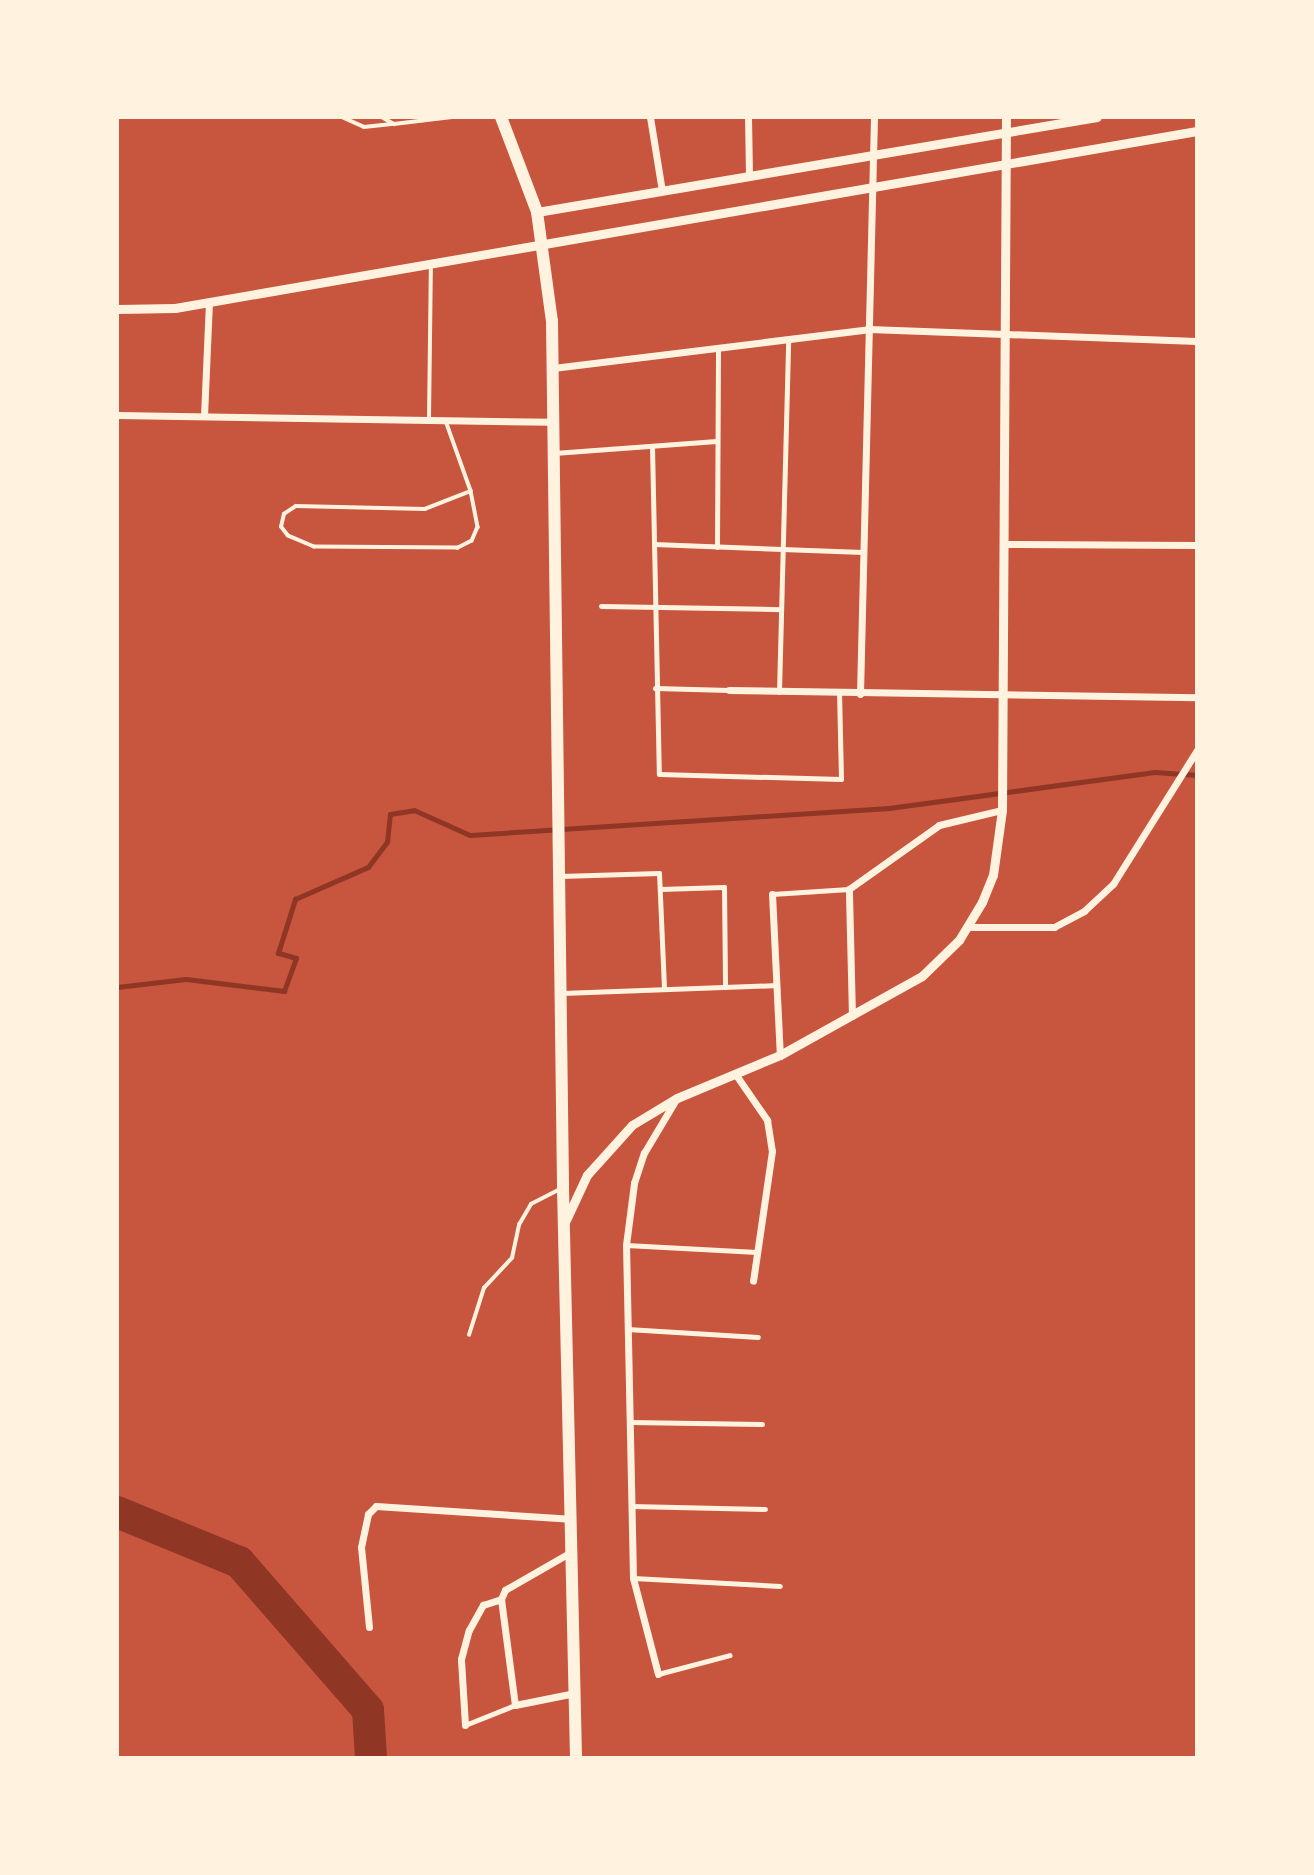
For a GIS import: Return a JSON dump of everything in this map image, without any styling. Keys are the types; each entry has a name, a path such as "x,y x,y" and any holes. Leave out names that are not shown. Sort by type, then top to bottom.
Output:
{"main road":[{"path":"500,117 537,212 544,244 553,368 563,1188 576,1758"}],"street":[{"path":"650,117 662,191"},
{"path":"748,117 749,176"},
{"path":"859,694 874,117"},
{"path":"565,1222 587,1175 606,1149 632,1125 677,1098 736,1076 780,1055 922,976 968,927 993,875 1003,783 1006,117"},
{"path":"537,212 1097,117"},
{"path":"117,309 209,302 1197,131"},
{"path":"204,416 209,302"},
{"path":"553,368 869,329 1197,341"},
{"path":"779,692 788,339"},
{"path":"717,547 718,348"},
{"path":"117,415 554,422"},
{"path":"554,453 718,441"},
{"path":"652,446 653,605 659,774 841,779 839,694"},
{"path":"654,544 863,552"},
{"path":"1004,544 1197,545"},
{"path":"601,606 781,609"},
{"path":"655,688 839,694 1197,697"},
{"path":"968,927 1054,927 1084,911 1113,884 1196,751"},
{"path":"780,1055 772,894 849,889 939,825 1002,806"},
{"path":"560,876 659,873 664,989"},
{"path":"660,889 724,887 725,986"},
{"path":"849,889 852,1016"},
{"path":"562,993 777,985"},
{"path":"736,1076 767,1121 772,1151 753,1281"},
{"path":"677,1098 659,1124 637,1173 626,1245 633,1578 658,1674 730,1656"},
{"path":"626,1245 757,1252"},
{"path":"627,1329 758,1337"},
{"path":"629,1422 762,1424"},
{"path":"369,1627 361,1547 368,1514 376,1506 570,1519"},
{"path":"631,1506 765,1509"},
{"path":"515,1704 501,1599 505,1590 571,1552"},
{"path":"633,1578 780,1586"},
{"path":"501,1599 483,1605 468,1630 461,1659 465,1725 515,1704 575,1693"}],"lane":[{"path":"342,117 364,127 452,117"},
{"path":"382,117 394,124"},
{"path":"429,420 431,264"},
{"path":"446,420 471,491 478,527 472,541 458,548 314,547 288,537 281,527 284,514 296,506 425,509 471,491"},
{"path":"469,1335 484,1288 512,1258 519,1225 531,1204 563,1188"}],"waterway":[{"path":"117,987 186,979 284,991 296,958 278,953 295,899 368,867 387,842 390,814 414,810 470,835 889,808 1155,772 1197,775"},
{"path":"117,1512 239,1562 368,1710 371,1758"}]}
